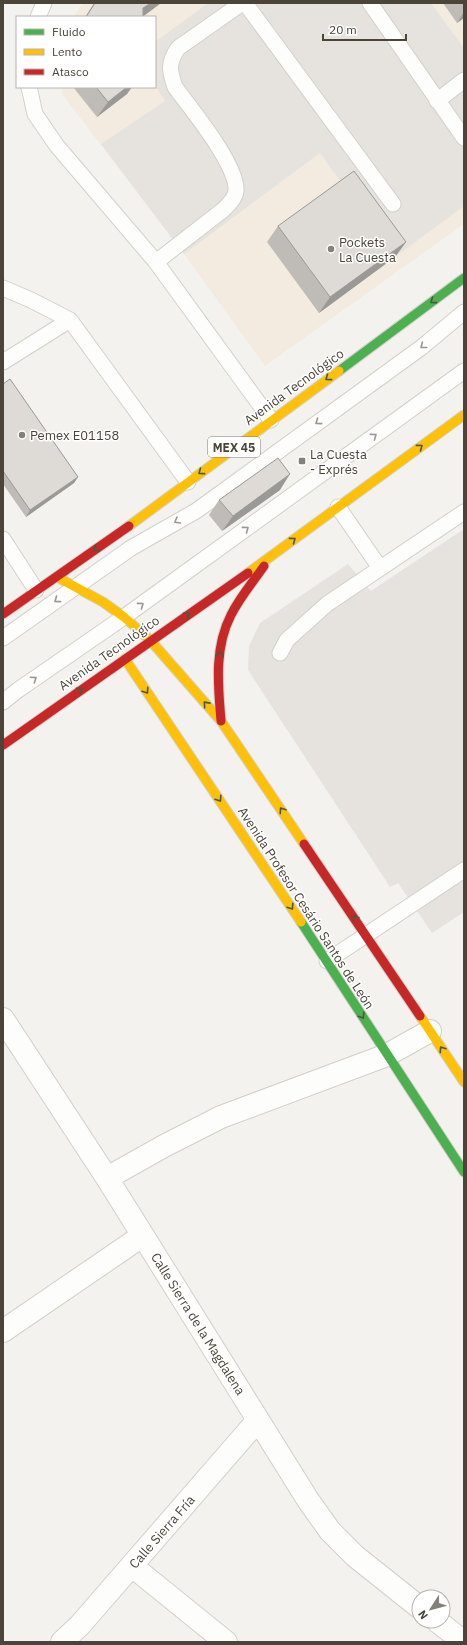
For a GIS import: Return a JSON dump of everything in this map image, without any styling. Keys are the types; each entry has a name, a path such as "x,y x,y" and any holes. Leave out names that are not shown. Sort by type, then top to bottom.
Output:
{"main road":[{"name":"Avenida Tecnológico","path":"3,614 57,577 188,482 464,278"},
{"name":"Avenida Tecnológico","path":"3,745 150,640 270,557 464,414"},
{"path":"221,721 217,675 222,636 231,615 270,557"},
{"path":"57,577 103,602 124,617 150,640 221,721 366,934 464,1082"},
{"name":"Avenida Profesor Cesário Santos de León","path":"125,659 464,1172"}],"street":[{"name":"Calle Sierra de la Magdalena","path":"5,1027 107,1178 308,1500 330,1531 355,1556 411,1601"},
{"path":"107,1178 164,1146 221,1117 387,1055 430,1031"},
{"path":"3,1331 142,1236"},
{"name":"Calle Sierra Fría","path":"62,1642 80,1625 258,1420"},
{"path":"132,1566 226,1642"},
{"path":"447,1629 464,1642"}],"lane":[{"path":"38,16 44,3"},
{"path":"156,262 223,210 231,201 236,191 234,175 227,160 175,87 171,74 171,58 178,48 244,3 393,204"},
{"path":"370,3 464,138"},
{"path":"437,101 464,80"},
{"path":"29,88 35,114 57,146 156,262 271,420"},
{"path":"3,288 31,300 70,320 188,482"},
{"path":"3,638 131,548 196,511 422,347 464,312"},
{"path":"3,362 70,320"},
{"path":"3,702 124,617 464,371"},
{"path":"338,506 380,568"},
{"path":"280,652 287,640 327,604 464,512"},
{"path":"3,540 36,590"},
{"path":"326,961 464,870"}],"shaded area":[{"path":"83,3 464,3 464,224 265,366 184,254 62,94 62,88 156,88 156,16 74,16"},
{"path":"208,3 431,3 464,48 464,206 395,257 320,153 184,254 101,144 165,101 156,87 156,41"},
{"path":"464,529 464,912 432,933 398,883 390,887 248,670 249,646 260,623 348,564 371,591"}],"building":[{"path":"95,3 151,3 143,8 143,16 87,16"},
{"path":"97,88 126,88 108,102"},
{"name":"Pockets La Cuesta","path":"354,171 406,242 330,297 278,226"},
{"name":"Pemex E01158","path":"10,379 78,477 30,510 3,471 3,384"},
{"path":"278,458 290,474 233,516 219,500"}],"traffic: fast":[{"path":"339,371 464,278"},
{"path":"301,922 464,1172"}],"traffic: slow":[{"path":"129,526 339,371"},
{"path":"248,573 464,415"},
{"path":"57,577 103,602 124,617 150,640"},
{"path":"150,640 221,721 304,844"},
{"path":"125,659 301,922"},
{"path":"420,1016 464,1082"}],"traffic: jam":[{"path":"3,614 129,526"},
{"path":"221,721 218,667 222,640 231,615 242,596 264,566"},
{"path":"3,745 248,573"},
{"path":"304,844 420,1016"}],"place":[{"name":"Pockets La Cuesta","path":"331,249"},
{"name":"Pemex E01158","path":"22,435"},
{"name":"La Cuesta - Exprés","path":"302,461"}]}
